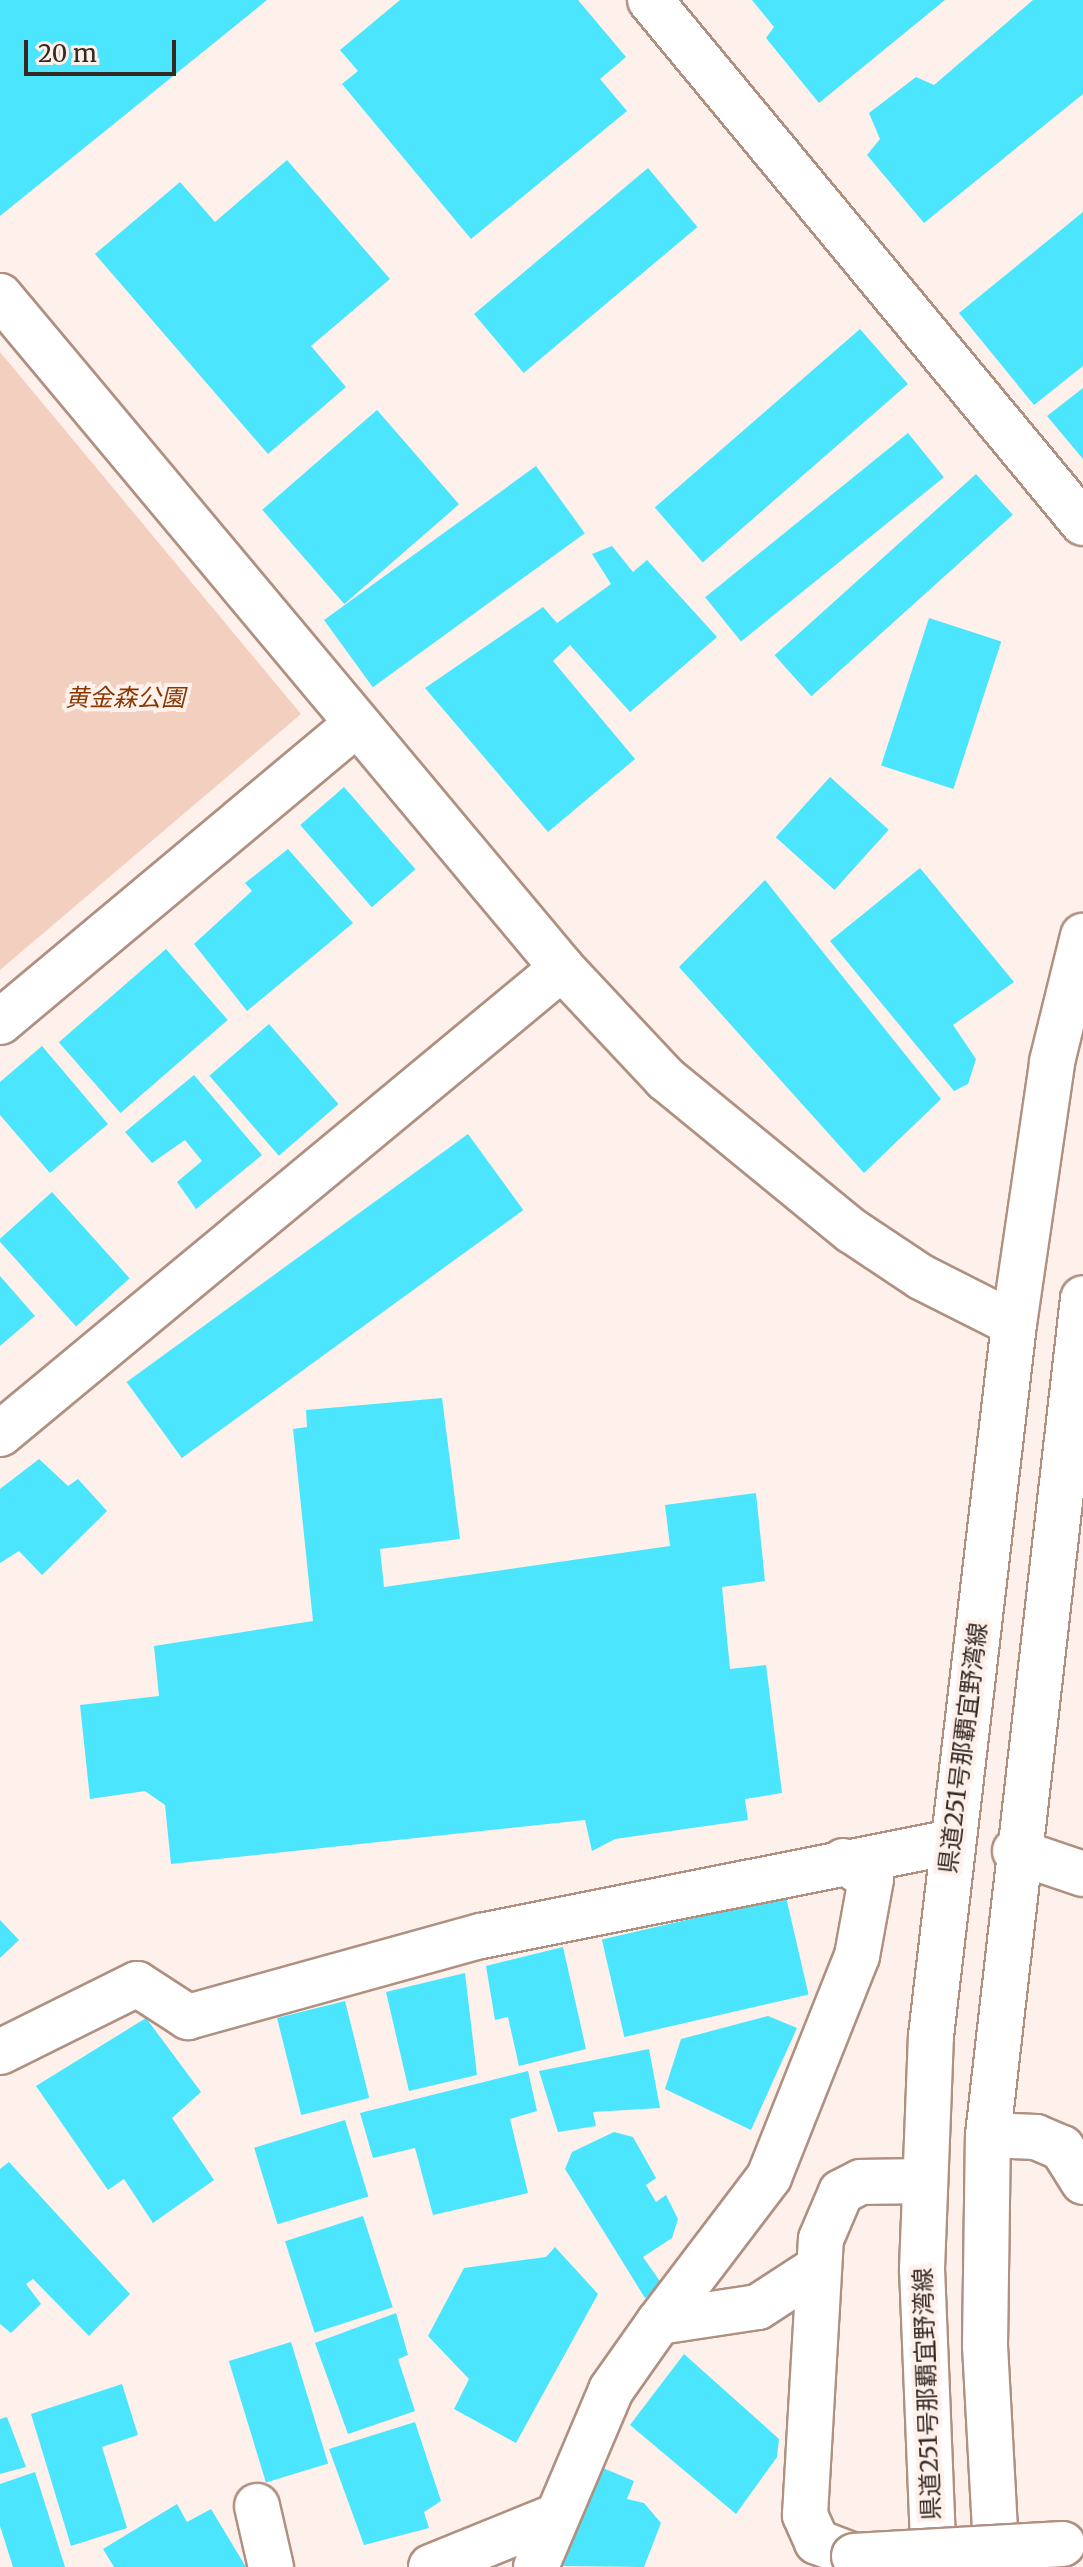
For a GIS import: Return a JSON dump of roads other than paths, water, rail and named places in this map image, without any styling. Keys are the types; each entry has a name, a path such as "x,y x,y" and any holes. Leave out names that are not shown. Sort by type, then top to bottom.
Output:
{"street":[{"path":"650,0 1083,523"},
{"path":"0,296 562,968 666,1079 754,1154 921,1277 1014,1324"},
{"path":"0,1022 356,724"},
{"name":"県道251号那覇宜野湾線","path":"934,2567 923,2408 923,2181 951,1842 1014,1324 1052,1062 1083,936"},
{"path":"0,1434 562,968"},
{"path":"997,2567 985,2346 988,2135 1015,1851 1080,1353 1083,1298"},
{"path":"0,2052 137,1984 188,2017 481,1936 843,1861 951,1842"},
{"path":"1015,1851 1083,1874"},
{"path":"536,2567 554,2517 611,2390 769,2177 852,1971 871,1879 843,1861"},
{"path":"988,2135 1036,2137 1062,2148 1083,2182"},
{"path":"923,2181 861,2182 841,2192 830,2205 818,2268 805,2515 817,2542 854,2556 1073,2543"},
{"path":"659,2322 758,2307 818,2268"},
{"path":"257,2506 271,2567"},
{"path":"431,2567 554,2517"}],"park label":[{"name":"黄金森公園","path":"125,698"}]}
